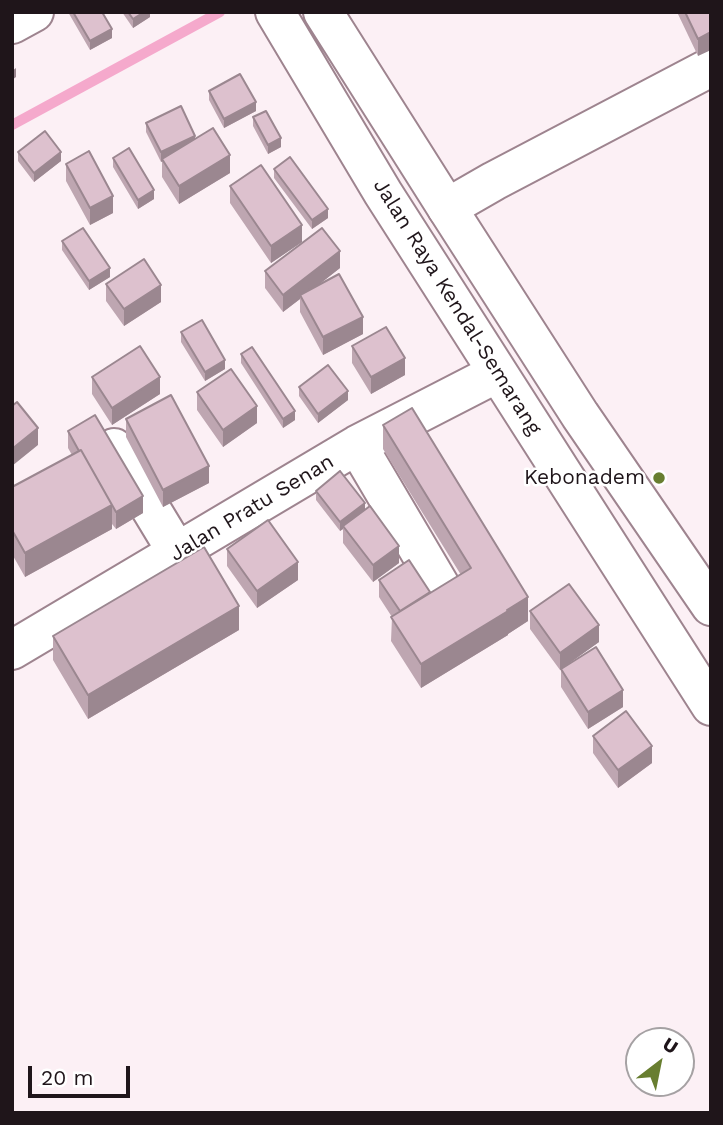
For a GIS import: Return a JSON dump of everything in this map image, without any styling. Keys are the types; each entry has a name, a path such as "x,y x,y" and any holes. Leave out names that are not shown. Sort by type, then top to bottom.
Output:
{"main road":[{"path":"12,24 34,12"},
{"name":"Jalan Raya Kendal-Semarang","path":"275,12 383,193 711,706"},
{"name":"Jalan Raya Kendal-Semarang","path":"323,12 580,415 711,606"},
{"path":"447,208 711,67"},
{"name":"Jalan Pratu Senan","path":"12,650 357,445 497,373"},
{"path":"357,445 443,591"},
{"path":"114,448 177,552"}],"building":[{"path":"73,12 102,12 112,29 90,41"},
{"path":"128,12 144,12 133,19"},
{"path":"685,12 711,12 711,32 698,39"},
{"path":"240,74 256,102 224,119 209,91"},
{"path":"181,106 195,136 161,152 146,123"},
{"path":"266,111 281,138 268,145 253,117"},
{"path":"213,128 230,155 179,186 162,159"},
{"path":"45,131 61,152 34,173 18,152"},
{"path":"129,148 154,190 138,200 113,158"},
{"path":"89,151 113,196 90,208 66,164"},
{"path":"290,157 328,209 312,220 274,169"},
{"path":"261,165 302,225 271,246 230,186"},
{"path":"83,228 110,268 89,281 62,241"},
{"path":"322,228 340,251 283,295 265,271"},
{"path":"144,259 161,285 124,309 106,284"},
{"path":"339,274 363,317 323,337 300,295"},
{"path":"202,320 225,360 205,372 181,332"},
{"path":"386,327 405,358 371,377 352,346"},
{"path":"140,346 160,377 112,408 92,377"},
{"path":"252,347 295,411 283,419 241,354"},
{"path":"328,365 348,391 318,414 299,387"},
{"path":"231,369 257,406 223,430 197,392"},
{"path":"171,395 209,466 163,490 126,419"},
{"path":"17,402 38,428 12,449 12,406"},
{"path":"412,408 528,597 421,664 391,617 471,568 383,425"},
{"path":"95,415 143,496 116,512 68,431"},
{"path":"81,450 112,505 25,553 12,530 12,487"},
{"path":"340,471 365,503 340,522 316,491"},
{"path":"370,506 399,546 373,565 343,526"},
{"path":"268,520 298,562 257,591 227,549"},
{"path":"204,547 239,606 88,695 53,636"},
{"path":"409,560 430,592 400,611 379,580"},
{"path":"569,584 599,625 560,653 530,611"},
{"path":"596,647 623,690 588,712 561,669"},
{"path":"626,711 652,746 618,770 593,736"}],"waterway":[{"path":"12,125 220,12"}],"place":[{"name":"Kebonadem","path":"659,478"}]}
